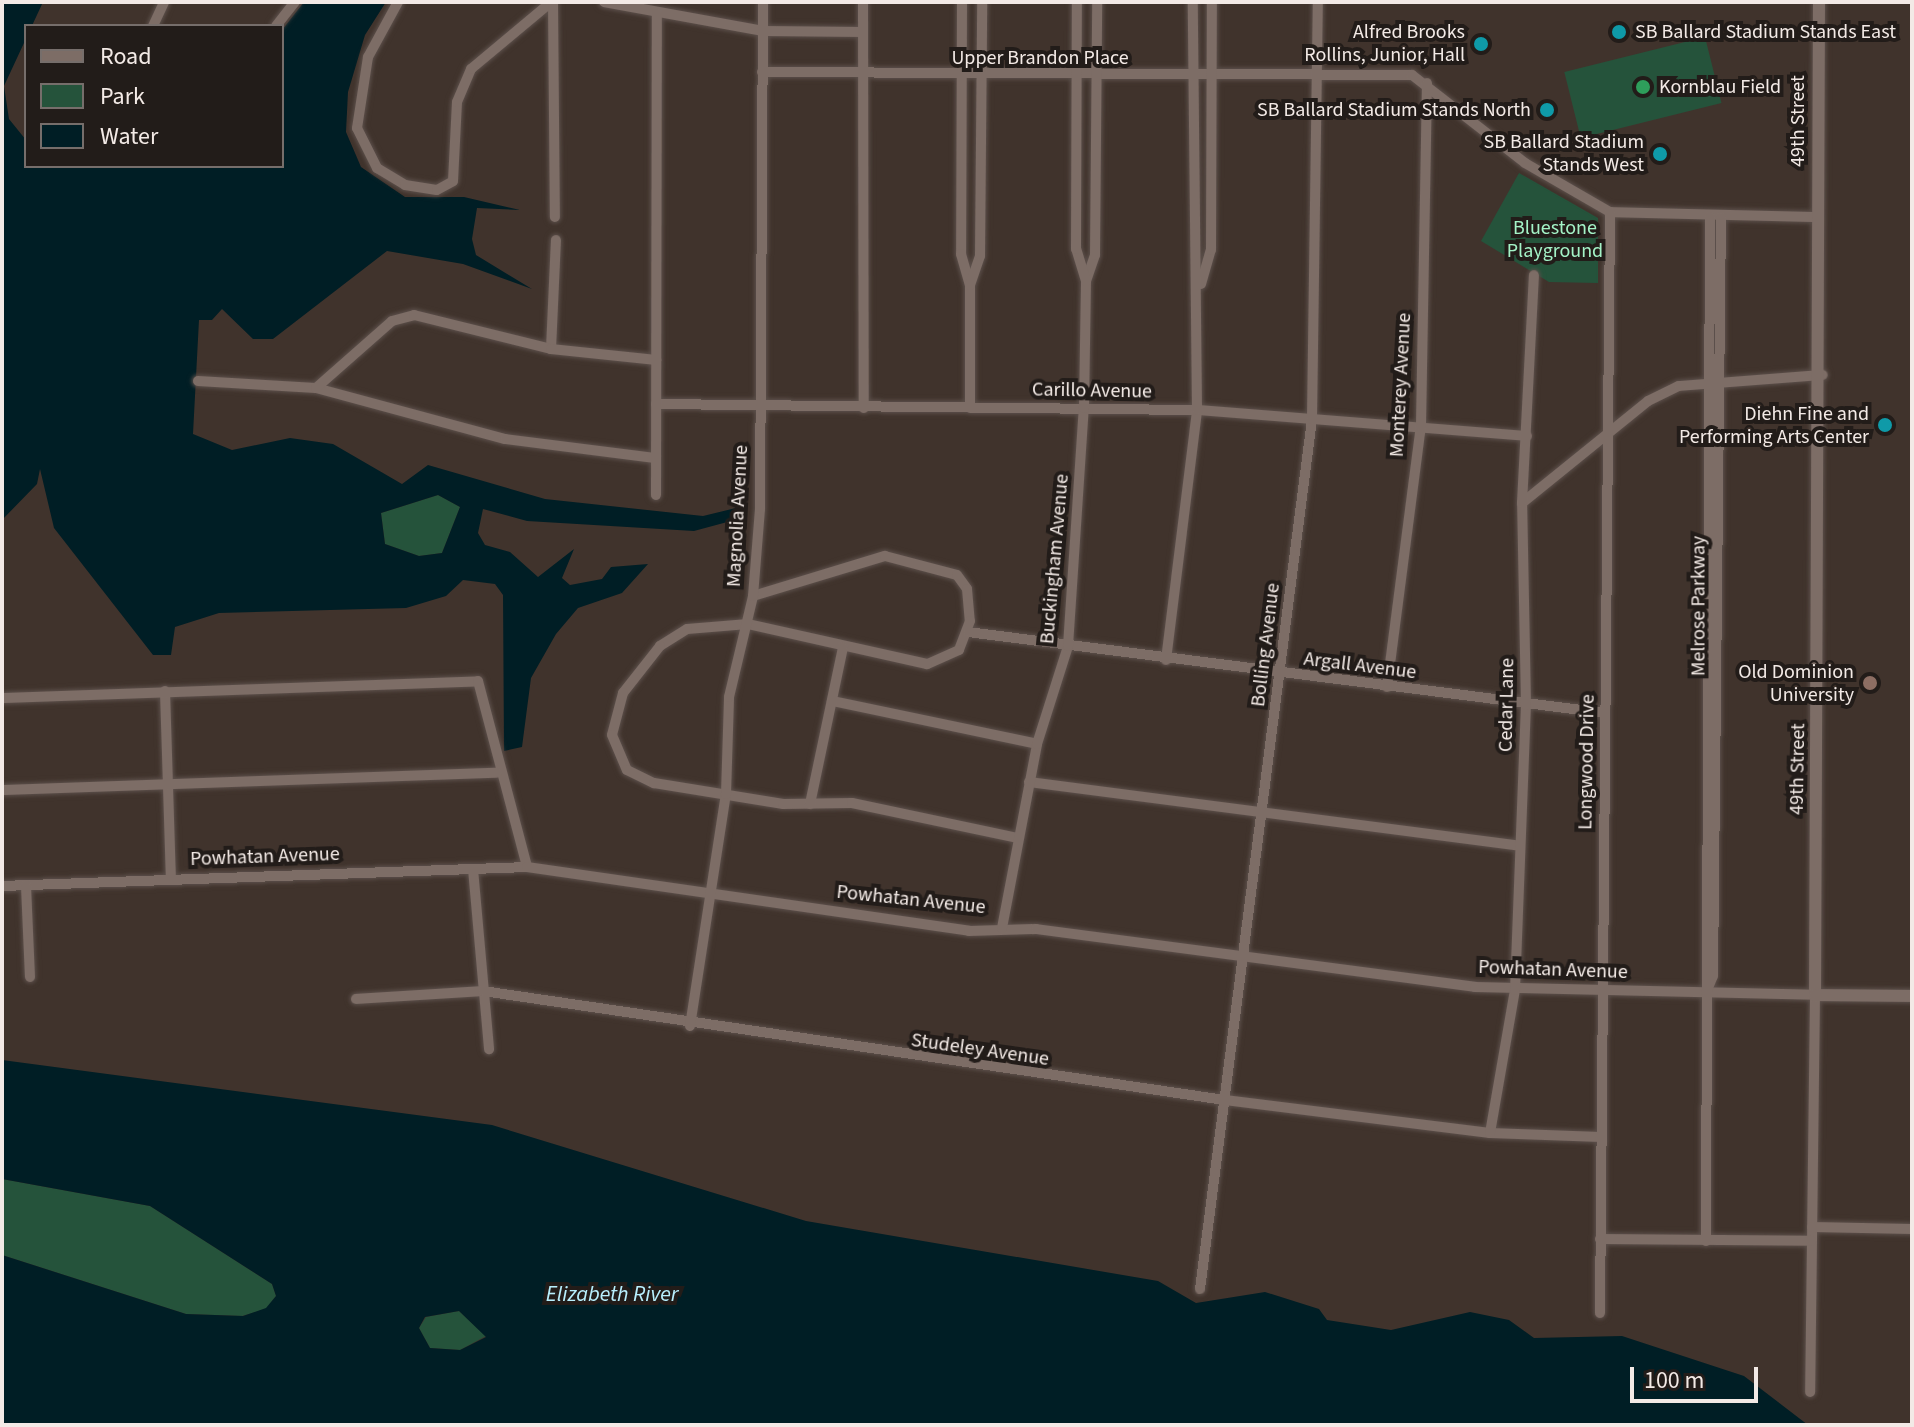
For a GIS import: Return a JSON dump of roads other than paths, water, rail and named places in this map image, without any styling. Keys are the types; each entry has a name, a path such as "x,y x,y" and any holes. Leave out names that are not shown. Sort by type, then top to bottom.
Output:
{"street":[{"path":"154,24 164,2"},
{"path":"278,24 295,2"},
{"path":"398,2 368,57 357,128 377,168 405,185 437,190 453,181 457,102 471,69 552,2"},
{"path":"552,2 555,217"},
{"path":"604,2 763,31 863,32"},
{"name":"Magnolia Avenue","path":"690,1026 726,794 729,697 753,596 759,406 763,2"},
{"path":"863,2 864,408"},
{"path":"962,2 961,254 970,285 970,408"},
{"path":"970,285 980,256 982,2"},
{"name":"Buckingham Avenue","path":"1077,2 1076,249 1086,281"},
{"name":"Buckingham Avenue","path":"1002,928 1037,744 1068,646 1084,408 1086,281 1095,255 1097,2"},
{"path":"1193,2 1191,246 1201,286"},
{"path":"1166,660 1197,410 1201,286 1211,250 1212,2"},
{"name":"Bolling Avenue","path":"1200,1289 1312,419 1318,2"},
{"name":"49th Street","path":"1810,1392 1823,375 1819,2"},
{"path":"656,495 657,13"},
{"name":"Upper Brandon Place","path":"762,72 962,76 1412,75 1427,83"},
{"path":"1427,83 1525,163 1610,212 1715,217 1819,217"},
{"name":"Monterey Avenue","path":"1387,687 1421,426 1427,83"},
{"name":"Longwood Drive","path":"1600,1313 1610,212"},
{"name":"Melrose Parkway","path":"1706,1241 1706,993 1713,976 1715,217"},
{"path":"551,349 556,240"},
{"name":"Cedar Lane","path":"1490,1133 1515,990 1526,705 1522,503 1534,275"},
{"path":"316,388 402,317 551,349 656,360"},
{"path":"1522,503 1664,393 1713,380 1823,375"},
{"path":"198,381 316,388 505,439 656,458"},
{"name":"Carillo Avenue","path":"656,404 1197,410 1527,436"},
{"path":"753,596 869,557 900,558 963,580 968,632 950,658 927,664 748,624 705,623 660,646 632,677 613,725 617,756 633,776 726,794 810,804 852,803 1018,838"},
{"name":"Argall Avenue","path":"968,632 1166,660 1605,713"},
{"path":"810,804 843,647"},
{"path":"2,698 478,681 497,773 527,867"},
{"path":"165,691 171,880"},
{"path":"832,701 1037,744"},
{"path":"2,790 497,773"},
{"path":"1029,782 1262,815 1520,846"},
{"name":"Powhatan Avenue","path":"2,886 527,867 969,931 1002,928 1515,990 1912,996"},
{"path":"473,869 489,1049"},
{"path":"26,886 30,977"},
{"name":"Studeley Avenue","path":"356,999 483,991 690,1026 1225,1100 1490,1133 1601,1137"},
{"path":"1812,1227 1912,1229"},
{"path":"1600,1239 1811,1241"}],"water":[{"path":"2,2 43,2 33,24 24,24 24,43 4,86 9,119 24,138 24,168 284,168 284,27 304,2 386,2 365,35 348,92 346,132 361,167 405,197 464,197 520,210 477,208 472,239 476,255 532,289 463,264 387,251 273,339 253,339 222,309 212,320 199,320 193,434 232,450 290,438 333,444 402,484 428,465 545,499 703,516 740,507 731,521 694,531 527,521 483,509 478,533 485,545 510,552 538,577 574,549 562,578 570,585 602,579 611,567 648,564 622,593 578,608 556,634 531,678 522,747 504,751 503,595 495,584 463,580 446,596 406,608 219,613 175,627 171,655 153,655 54,528 40,469 37,484 2,520","holes":["438,495 460,507 442,553 419,556 385,544 381,513"]},
{"name":"Elizabeth River","path":"2,1060 492,1125 806,1221 1158,1281 1196,1303 1265,1292 1319,1309 1327,1320 1391,1330 1470,1312 1509,1320 1534,1338 1622,1336 1744,1376 1808,1425 2,1425 2,1255 186,1314 243,1316 266,1308 276,1296 272,1284 150,1206 2,1179","holes":["459,1311 486,1337 460,1350 430,1348 419,1328 425,1317"]}],"place":[{"name":"SB Ballard Stadium Stands East","path":"1619,32"},
{"name":"Alfred Brooks Rollins, Junior, Hall","path":"1481,44"},
{"name":"Kornblau Field","path":"1643,87"},
{"name":"SB Ballard Stadium Stands North","path":"1547,110"},
{"name":"SB Ballard Stadium Stands West","path":"1660,154"},
{"name":"Diehn Fine and Performing Arts Center","path":"1885,425"},
{"name":"Old Dominion University","path":"1870,683"}],"park label":[{"name":"Bluestone Playground","path":"1555,240"}]}
